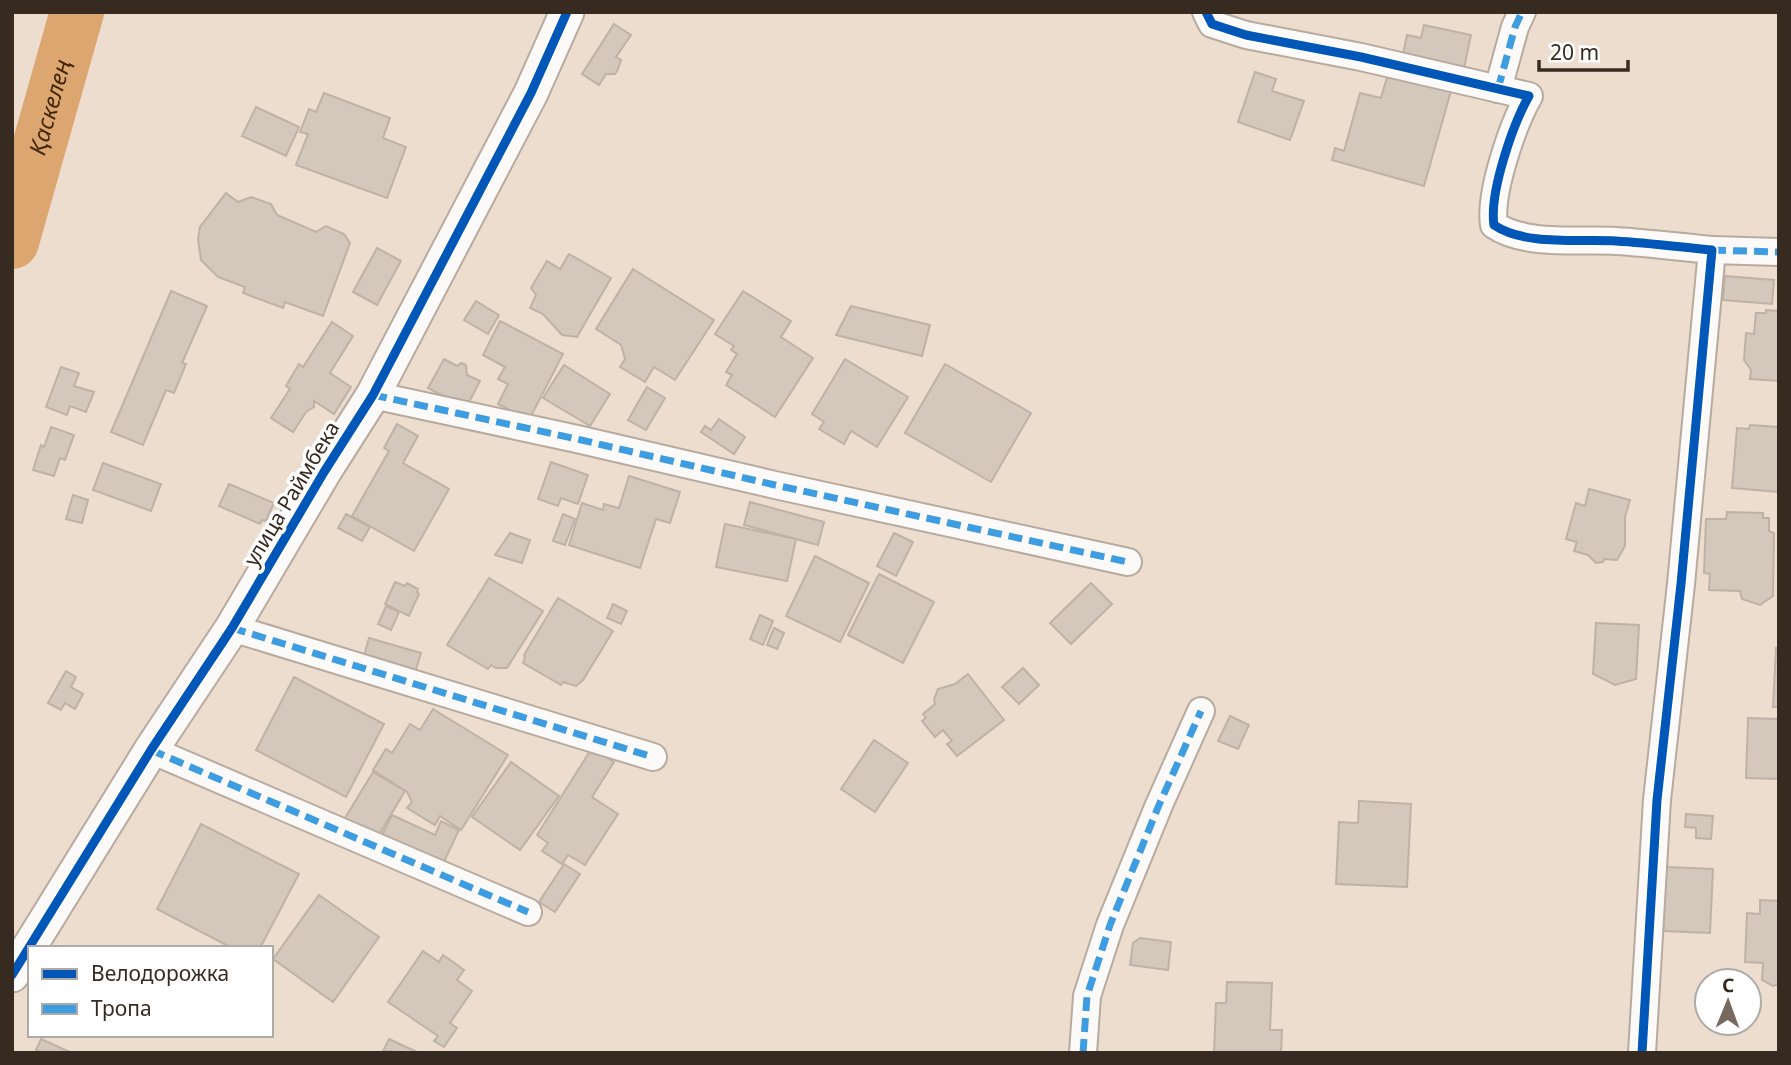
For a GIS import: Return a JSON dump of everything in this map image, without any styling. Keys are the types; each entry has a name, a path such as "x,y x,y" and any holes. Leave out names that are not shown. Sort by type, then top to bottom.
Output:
{"street":[{"name":"улица Раймбека","path":"30,946 151,750 232,628 373,395 531,93 567,12"},
{"path":"1206,12 1212,24 1246,35 1361,57 1529,96 1495,191 1494,225 1506,233 1712,250 1779,252"},
{"path":"1498,89 1515,27 1522,12"},
{"path":"1642,1053 1657,800 1681,584 1712,250"},
{"path":"373,395 1128,562"},
{"path":"232,628 653,757"},
{"path":"1083,1053 1087,996 1110,925 1159,805 1202,711"},
{"path":"151,750 528,912"},
{"name":"улица Раймбека","path":"12,975 28,949"}],"building":[{"path":"614,24 631,35 616,57 621,60 615,74 606,74 599,85 582,74"},
{"path":"1424,25 1471,35 1462,78 1402,59 1407,35 1421,38"},
{"path":"1255,72 1276,79 1272,91 1304,101 1290,140 1238,122"},
{"path":"1388,74 1451,91 1424,186 1332,160 1335,148 1344,151 1360,93 1381,98"},
{"path":"324,93 390,118 383,138 406,147 387,198 296,165 308,134 300,132 309,109 316,112"},
{"path":"256,107 299,127 286,156 242,136"},
{"path":"226,193 238,202 251,197 271,204 277,215 316,232 326,226 344,234 350,243 323,316 285,302 283,308 243,293 245,287 218,277 201,260 198,239 200,227"},
{"path":"377,248 401,261 377,305 353,292"},
{"path":"569,254 611,278 577,337 562,335 543,314 530,308 536,295 531,288 547,261 560,269"},
{"path":"633,269 714,320 675,380 654,367 645,382 620,367 625,359 621,345 596,329"},
{"path":"1725,276 1774,280 1772,304 1723,300"},
{"path":"171,291 207,306 182,363 186,364 174,393 166,390 143,445 111,432"},
{"path":"743,291 791,321 781,337 813,358 775,417 726,385 732,375 726,372 737,354 731,350 734,346 715,334"},
{"path":"476,301 499,315 488,334 464,320"},
{"path":"851,306 930,325 922,356 836,335"},
{"path":"1766,310 1779,311 1779,381 1750,379 1751,370 1744,360 1746,333 1754,334 1756,313 1766,313"},
{"path":"500,321 563,354 529,420 498,404 508,384 498,379 505,367 483,355"},
{"path":"332,322 353,336 330,373 351,387 334,414 314,401 314,407 306,412 293,432 271,418 290,389 286,386 299,364 303,367"},
{"path":"444,359 457,366 461,363 466,365 467,375 480,381 466,408 428,388"},
{"path":"845,359 908,397 877,447 851,431 844,444 819,429 824,422 812,414"},
{"path":"945,364 1031,413 991,482 905,433"},
{"path":"564,365 610,394 590,426 543,398"},
{"path":"61,367 79,373 74,386 94,392 86,412 70,406 67,415 46,407"},
{"path":"647,387 665,398 646,430 628,420"},
{"path":"719,419 745,437 734,454 701,432 705,426 711,430"},
{"path":"397,424 418,436 403,463 449,489 414,551 352,516 389,451 384,448"},
{"path":"1750,425 1779,427 1779,492 1732,488 1737,428 1749,429"},
{"path":"51,427 74,435 65,460 60,458 54,476 33,470 41,445 44,447"},
{"path":"551,462 588,475 578,504 561,498 558,506 538,499"},
{"path":"103,463 161,484 151,511 93,490"},
{"path":"629,476 680,492 670,523 656,519 640,568 569,545 582,503 603,510 604,504 619,508"},
{"path":"229,484 274,503 266,521 262,520 260,524 219,506"},
{"path":"1589,489 1630,500 1625,517 1625,546 1617,560 1604,559 1603,562 1596,563 1588,555 1574,551 1577,542 1566,539 1576,503 1585,506"},
{"path":"73,495 88,500 82,523 66,519"},
{"path":"750,502 824,522 818,545 744,525"},
{"path":"1727,512 1763,513 1763,518 1769,518 1769,531 1774,533 1773,596 1760,605 1742,599 1740,591 1709,590 1710,574 1704,573 1706,519 1726,519"},
{"path":"346,514 370,527 362,541 338,528"},
{"path":"563,514 575,519 565,545 553,541"},
{"path":"725,524 796,539 787,581 716,567"},
{"path":"510,533 530,540 522,563 495,555"},
{"path":"894,533 913,542 896,576 877,566"},
{"path":"815,556 869,583 840,642 786,616"},
{"path":"879,574 934,602 903,663 848,635"},
{"path":"489,578 543,611 507,668 491,665 488,669 447,645"},
{"path":"395,582 405,586 407,583 418,589 419,594 409,616 385,604"},
{"path":"1091,583 1112,604 1071,644 1050,623"},
{"path":"558,598 613,631 583,680 576,686 563,682 561,685 523,663 524,655"},
{"path":"613,604 627,611 621,624 607,618"},
{"path":"386,606 399,612 391,630 378,624"},
{"path":"760,615 773,621 763,645 750,639"},
{"path":"1596,623 1639,625 1636,679 1615,685 1593,674"},
{"path":"774,628 784,633 777,649 767,645"},
{"path":"369,638 421,653 414,676 363,660"},
{"path":"1776,648 1779,648 1779,707 1773,707"},
{"path":"1023,668 1039,685 1019,704 1002,687"},
{"path":"66,671 76,677 71,687 83,694 75,709 65,703 61,710 48,703"},
{"path":"968,674 1004,720 957,756 947,744 952,741 943,730 935,737 922,721 926,718 923,714 935,704 938,689 955,684"},
{"path":"294,677 384,724 346,797 256,750"},
{"path":"433,709 508,755 461,830 440,816 435,825 407,808 412,802 407,792 373,770 386,749 392,753 410,724 420,730"},
{"path":"1230,716 1249,725 1238,749 1218,741"},
{"path":"1748,718 1779,719 1779,779 1746,778"},
{"path":"874,740 908,763 875,812 841,789"},
{"path":"592,748 614,762 592,797 618,814 585,865 568,855 562,864 542,851 548,843 537,835"},
{"path":"511,762 559,796 520,850 472,817"},
{"path":"373,772 405,791 377,838 345,818"},
{"path":"1359,801 1411,804 1407,887 1336,884 1339,822 1358,823"},
{"path":"1686,814 1713,816 1711,839 1696,838 1696,828 1685,827"},
{"path":"392,815 435,835 441,821 459,830 442,866 381,837"},
{"path":"201,824 299,874 261,946 228,946 157,909"},
{"path":"564,864 580,874 555,912 539,902"},
{"path":"1666,867 1713,869 1710,933 1663,931"},
{"path":"319,895 379,937 333,1002 273,959"},
{"path":"1760,900 1779,901 1779,984 1773,986 1763,981 1763,963 1745,962 1747,913 1760,914"},
{"path":"1140,938 1171,942 1168,970 1130,965 1133,943"},
{"path":"423,951 439,962 443,955 464,970 457,980 472,991 450,1023 457,1028 444,1047 434,1041 438,1036 388,1002"},
{"path":"1227,982 1272,983 1270,1030 1282,1030 1281,1053 1214,1053 1216,1003 1226,1003"},
{"path":"41,1039 72,1053 42,1053 36,1050"},
{"path":"389,1039 419,1053 383,1051"}],"waterway":[{"name":"Қаскелең","path":"12,242 77,12"}],"marked path":[{"path":"1498,89 1515,27 1522,12"},
{"path":"1712,250 1779,252"},
{"path":"373,395 1128,562"},
{"path":"232,628 653,757"},
{"path":"1083,1053 1087,996 1110,925 1201,711"},
{"path":"151,750 528,912"}],"cycle path":[{"path":"30,946 151,750 232,628 373,395 531,93 567,12"},
{"path":"1206,12 1212,24 1246,35 1361,57 1529,96 1516,123 1495,195 1494,225 1507,232 1536,239 1616,241 1712,250 1681,584 1657,800 1642,1053"},
{"path":"12,975 28,949"}]}
